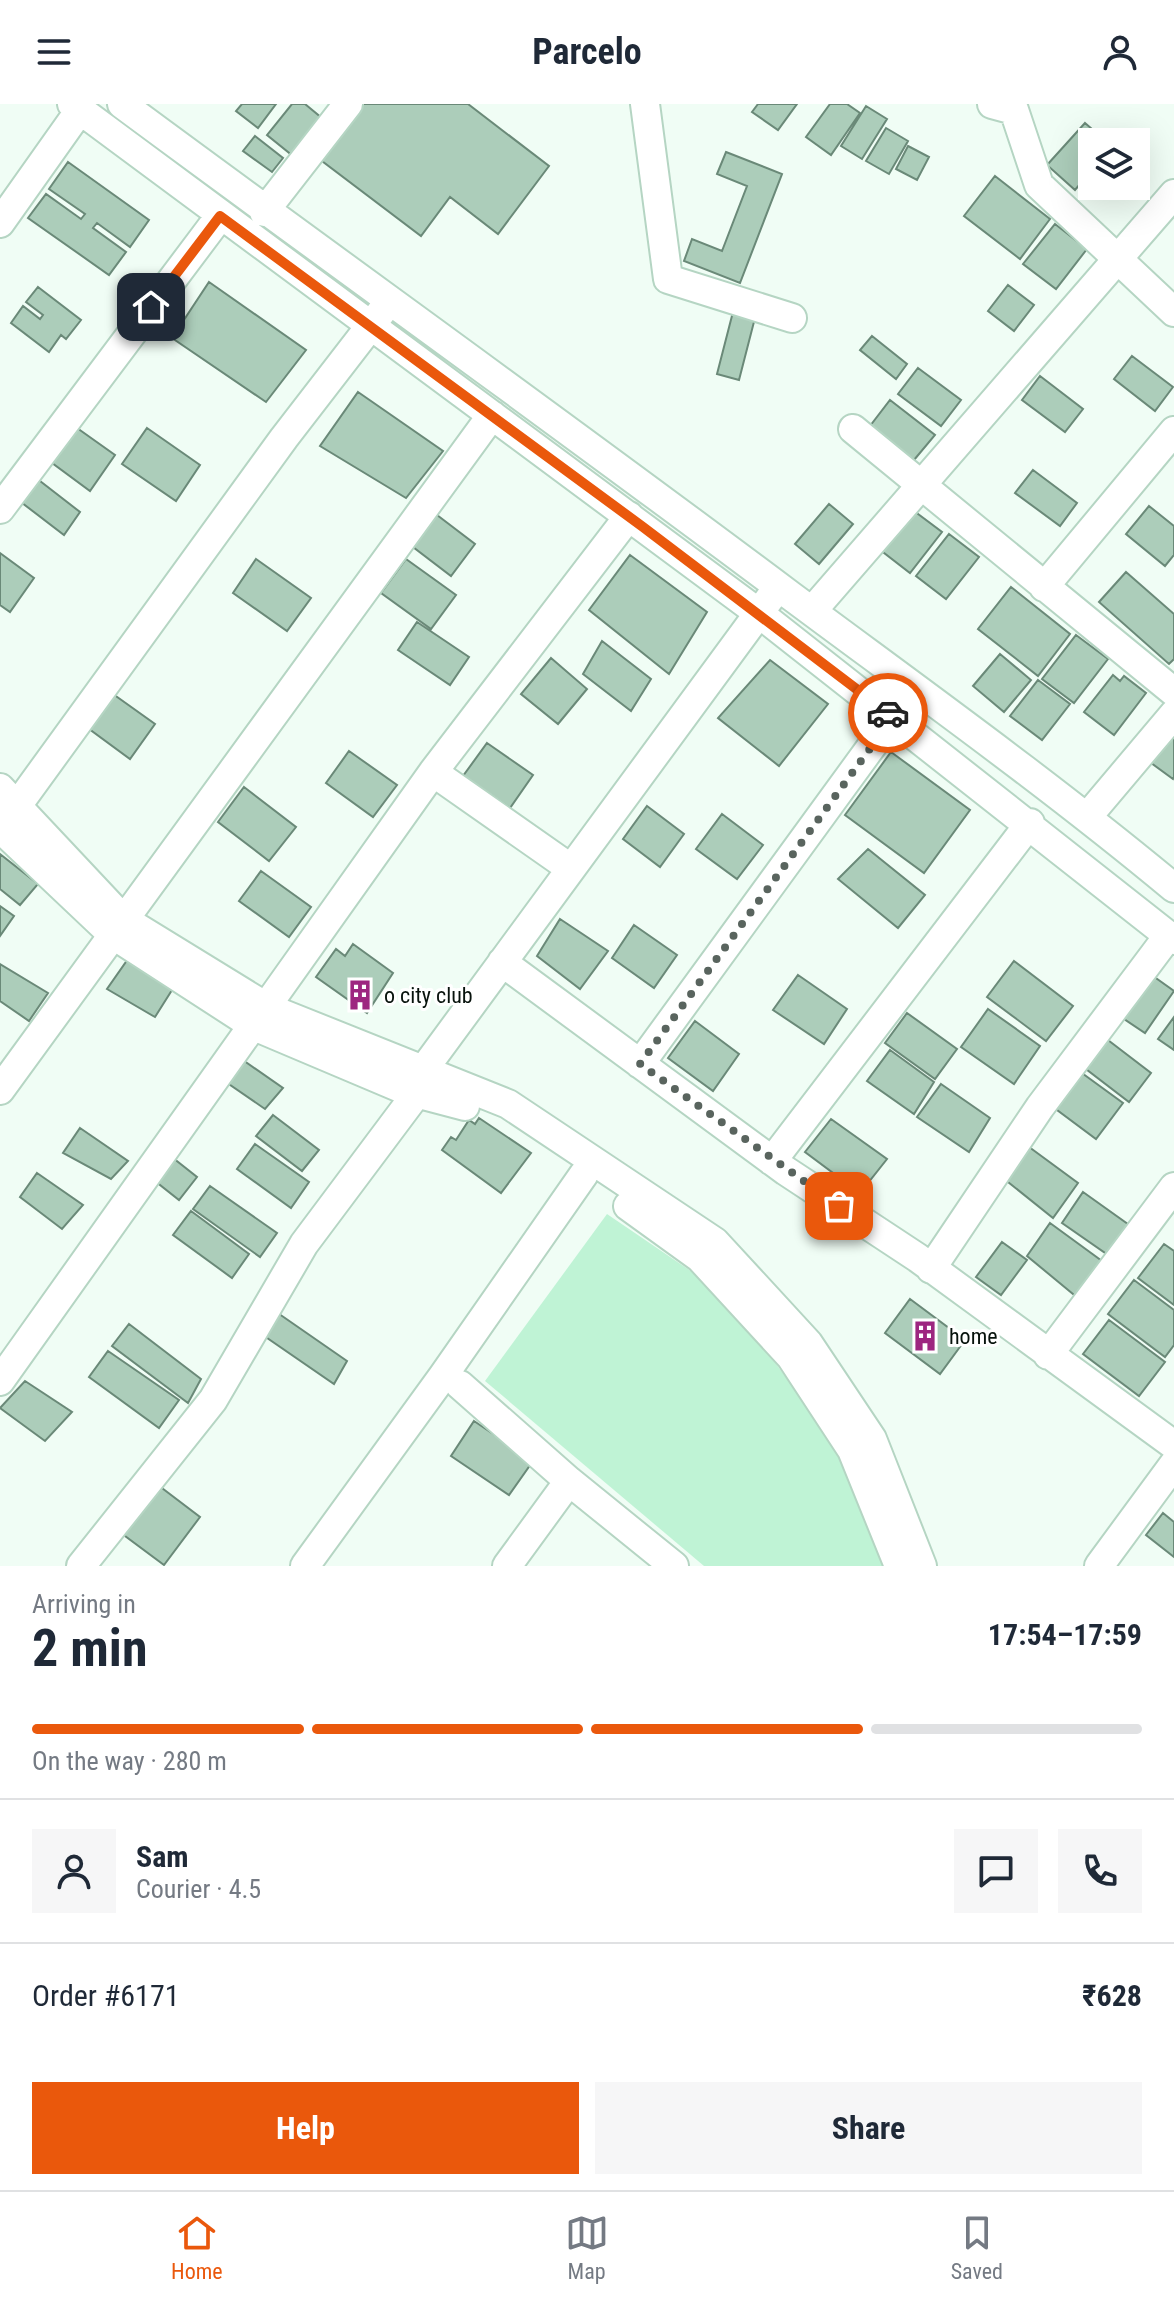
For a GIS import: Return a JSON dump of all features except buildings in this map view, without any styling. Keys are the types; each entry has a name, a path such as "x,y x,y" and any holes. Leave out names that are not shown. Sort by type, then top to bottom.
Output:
{"street":[{"path":"122,104 264,212 641,481 1088,816 1174,888"},
{"path":"264,212 348,104"},
{"path":"645,104 668,279 792,318"},
{"path":"992,104 1014,110 1039,185 1174,312"},
{"path":"0,193 73,106"},
{"path":"73,106 766,618 1034,826 1167,934 925,1264"},
{"path":"0,223 73,106"},
{"path":"509,968 570,868 766,618 794,598 921,481 1174,194"},
{"path":"0,484 214,211"},
{"path":"0,509 214,211"},
{"path":"385,297 5,796 1,829 125,931 269,1021 508,1117 700,1258 791,1357 852,1450 899,1566"},
{"path":"0,1090 125,931 496,417"},
{"path":"853,429 921,481 1044,587 1174,692"},
{"path":"1044,587 1174,431"},
{"path":"0,1381 269,1021 440,777 636,521"},
{"path":"81,1566 213,1400 304,1244 766,618"},
{"path":"1088,816 1174,714"},
{"path":"646,1068 898,721"},
{"path":"440,777 570,868"},
{"path":"5,796 125,931"},
{"path":"779,1166 1034,826"},
{"path":"509,968 779,1166 925,1264 1056,1361 1173,1467"},
{"path":"422,1083 508,1104 715,1242 808,1343 872,1439 922,1566"},
{"path":"325,1566 460,1385 592,1179"},
{"path":"305,1566 592,1179"},
{"path":"1056,1361 1174,1187"},
{"path":"1056,1361 1174,1216"},
{"path":"460,1385 569,1481 674,1566"},
{"path":"1099,1566 1173,1467"},
{"path":"1119,1566 1173,1467"},
{"path":"507,1566 569,1481"}],"green space":[{"path":"607,1214 726,1295 846,1460 888,1566 704,1566 485,1381"}],"way so far":[{"path":"839,1206 640,1064 893,717 888,713"}],"place":[{"name":"o city club","path":"360,995"},
{"name":"home","path":"925,1336"}],"route":[{"path":"151,307 220,216 760,614 888,713"}]}
